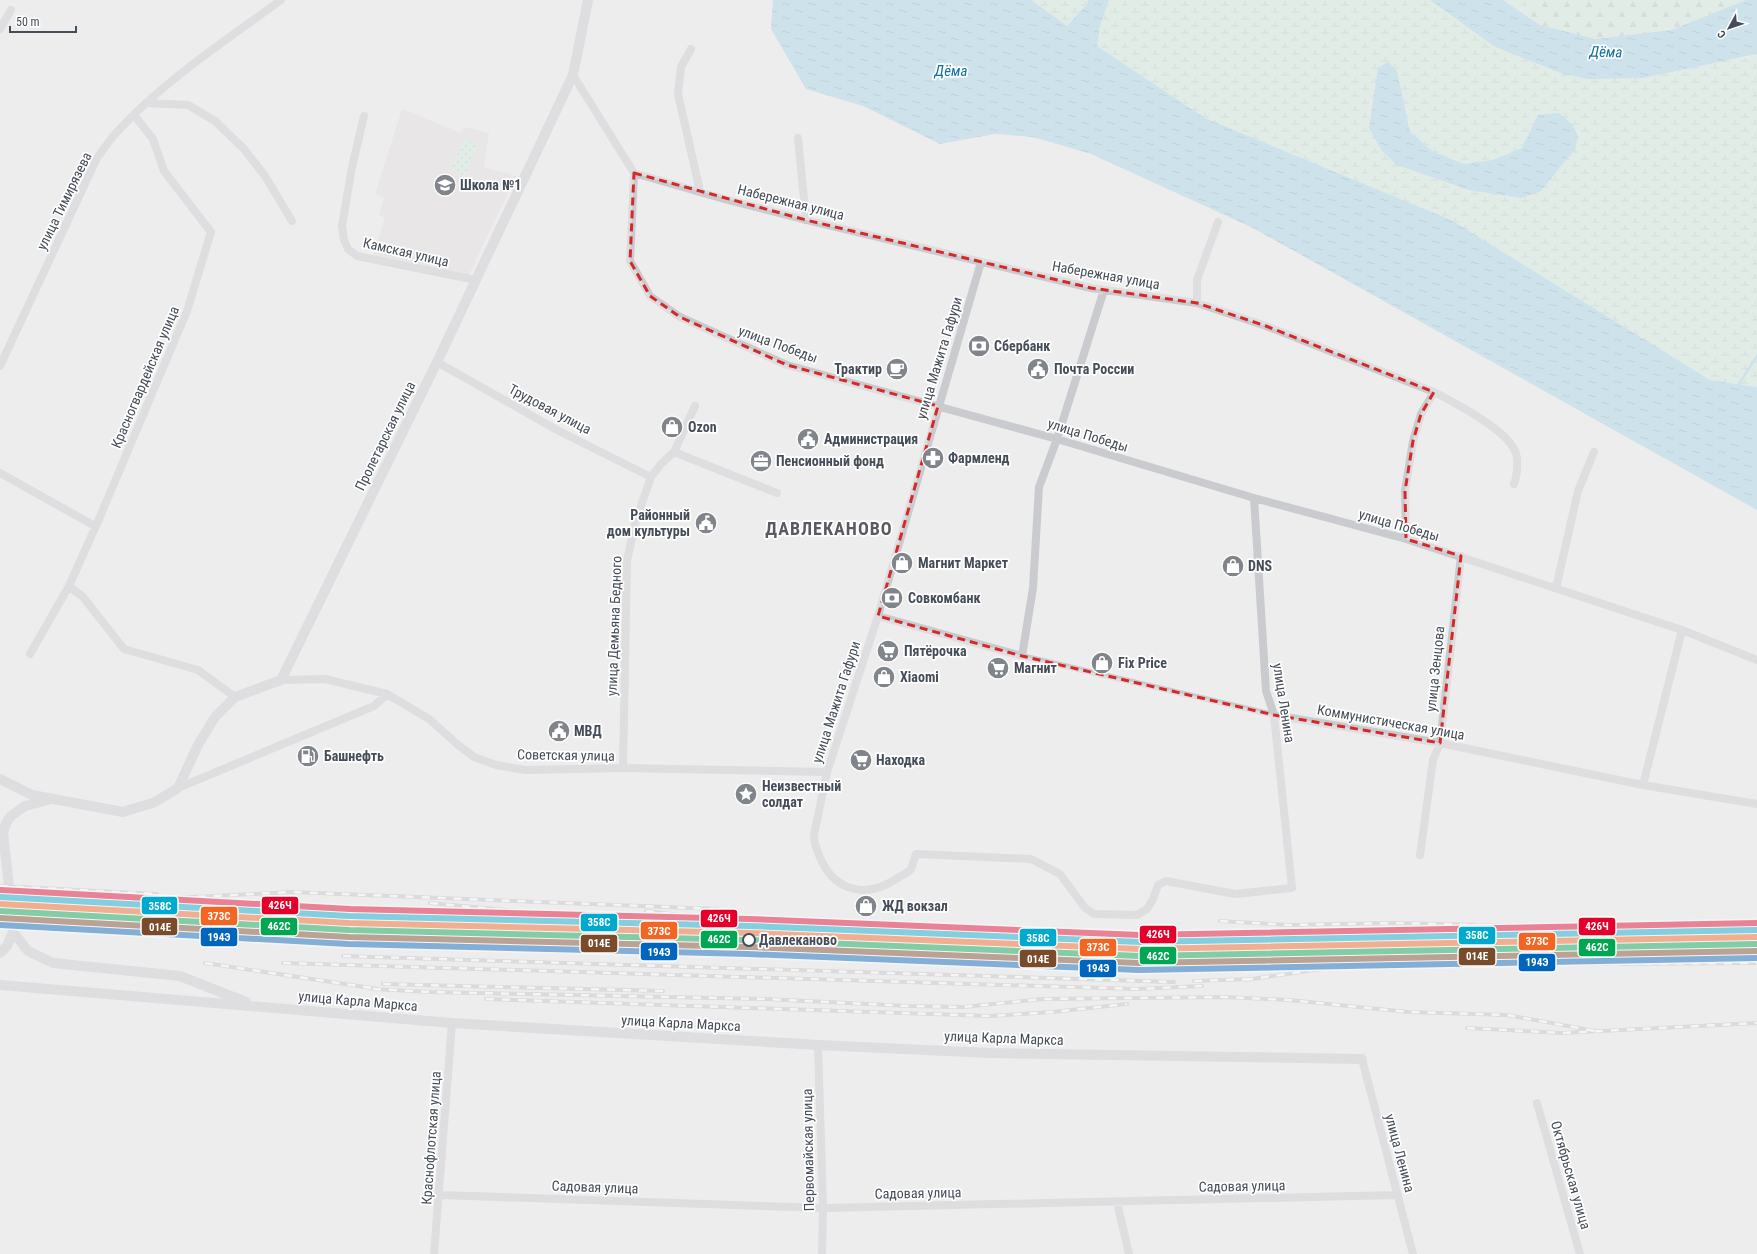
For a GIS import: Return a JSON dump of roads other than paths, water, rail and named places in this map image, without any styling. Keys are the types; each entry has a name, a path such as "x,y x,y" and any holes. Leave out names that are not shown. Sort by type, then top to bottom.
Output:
{"street":[{"name":"улица Тимирязева","path":"0,366 97,158 117,132 146,103 184,71 281,0"},
{"name":"Пролетарская улица","path":"281,680 437,362 573,76 588,0"},
{"path":"0,29 11,10"},
{"path":"691,49 681,67 678,94 700,191"},
{"path":"573,76 634,173"},
{"path":"146,103 188,105 215,121 244,150 265,176 292,221"},
{"name":"Красногвардейская улица","path":"30,654 69,586 95,526 187,311 211,232 164,171 153,139 134,115"},
{"name":"Камская улица","path":"364,116 352,167 342,226 344,240 348,249 357,256 476,280"},
{"path":"798,138 806,220"},
{"name":"Набережная улица","path":"634,173 806,220 981,262 1104,290 1197,303 1266,326 1434,392 1460,405 1504,434 1516,453 1516,479 1514,484"},
{"name":"улица Победы","path":"634,173 630,261 650,296 680,317 787,365 1057,438 1254,498 1406,539 1682,630 1757,660"},
{"path":"1197,303 1197,280 1218,222"},
{"name":"улица Мажита Гафури","path":"981,262 878,616 827,772 814,835 814,843 823,865 833,879 853,890 871,890 883,887 911,869 916,854 1031,859 1060,874 1085,908 1094,914 1137,915 1147,909 1153,899 1158,884 1166,881 1235,894 1292,888"},
{"path":"878,616 1022,656 1033,588 1039,487 1057,438 1104,290"},
{"name":"Трудовая улица","path":"437,362 554,428 652,477"},
{"path":"1406,539 1405,491 1413,441 1421,414 1434,392"},
{"name":"улица Демьяна Бедного","path":"623,768 627,560 636,520 652,477 661,464 674,452 695,406"},
{"path":"674,452 777,493"},
{"path":"1556,588 1578,491 1594,452"},
{"path":"0,473 95,526"},
{"name":"улица Ленина","path":"1254,498 1266,691 1274,715 1292,888"},
{"name":"улица Зенцова","path":"1420,855 1433,760 1440,743 1461,556"},
{"path":"69,586 83,597 124,649 198,670 235,697"},
{"path":"1643,785 1682,630"},
{"name":"Коммунистическая улица","path":"1022,656 1274,715 1440,743 1643,785 1757,804"},
{"name":"Советская улица","path":"281,680 325,679 387,694 429,719 456,744 474,757 496,765 525,770 623,768 827,772"},
{"path":"178,788 198,745 215,717 235,697 281,680"},
{"path":"0,779 32,795 123,812 155,802 178,788 374,706 387,694"},
{"path":"0,861 8,877 2,833 11,816 25,806 52,799"},
{"path":"0,953 7,946 13,932 28,951 53,963 180,976 257,1006"},
{"name":"улица Карла Маркса","path":"0,985 452,1023 818,1045 990,1053 1362,1059"},
{"name":"Краснофлотская улица","path":"434,1254 440,1195 452,1023"},
{"name":"Первомайская улица","path":"818,1045 823,1208 822,1254"},
{"name":"улица Ленина","path":"1362,1059 1413,1254"},
{"name":"Октябрьская улица","path":"1537,1104 1580,1254"},
{"name":"Садовая улица","path":"440,1195 823,1208 1397,1195"},
{"path":"1117,1202 1129,1254"}],"water":[{"name":"Дёма","path":"773,0 1033,0 1067,26 1087,4 1088,0 1109,0 1100,26 1097,46 1205,118 1451,220 1710,380 1757,387 1757,510 1253,228 1091,154 1033,137 995,134 940,144 863,106 806,89 771,29"},
{"path":"1430,0 1503,0 1540,25 1595,39 1671,30 1746,0 1757,0 1757,54 1643,78 1586,79 1561,73 1495,47"},
{"path":"1388,62 1397,71 1410,132 1432,151 1464,164 1493,160 1522,148 1538,115 1559,113 1573,125 1578,137 1575,149 1541,191 1521,198 1469,190 1397,165 1382,151 1369,128 1378,68"}],"waterway":[{"path":"1739,384 1757,356"}],"tunnel":[{"path":"8,877 13,932"}],"railway":[{"path":"0,886 157,894"},
{"path":"118,901 291,892 717,909"},
{"path":"430,903 539,913"},
{"path":"646,911 714,919"},
{"path":"1220,921 1288,925 1395,923 1526,926 1633,932"},
{"path":"1627,932 1757,928"},
{"path":"1509,934 1553,933"},
{"path":"1556,949 1664,959"},
{"path":"343,956 1174,982"},
{"path":"1245,980 1363,963 1409,961 1601,964 1757,963"},
{"path":"205,963 378,989"},
{"path":"283,963 1136,989 1202,986"},
{"path":"1194,981 1250,979"},
{"path":"383,984 663,991"},
{"path":"373,989 430,992 766,999 908,1006 963,1007 1043,999 1225,997 1289,1000 1408,1012 1507,1015 1595,1031"},
{"path":"486,999 990,1016 1052,1012 1127,1004"},
{"path":"1467,1028 1562,1033 1757,1023"}],"place":[{"name":"Школа №1","path":"445,185"},
{"name":"Сбербанк","path":"979,346"},
{"name":"Трактир","path":"897,369"},
{"name":"Почта России","path":"1038,369"},
{"name":"Ozon","path":"672,427"},
{"name":"Администрация","path":"808,439"},
{"name":"Фармленд","path":"933,458"},
{"name":"Пенсионный фонд","path":"761,461"},
{"name":"Районный дом культуры","path":"706,523"},
{"name":"Магнит Маркет","path":"902,563"},
{"name":"DNS","path":"1233,566"},
{"name":"Совкомбанк","path":"892,598"},
{"name":"Пятёрочка","path":"888,651"},
{"name":"Fix Price","path":"1102,663"},
{"name":"Магнит","path":"998,668"},
{"name":"Xiaomi","path":"884,677"},
{"name":"МВД","path":"559,731"},
{"name":"Башнефть","path":"308,756"},
{"name":"Находка","path":"861,760"},
{"name":"Неизвестный солдат","path":"746,794"},
{"name":"ЖД вокзал","path":"866,906"},
{"name":"Давлеканово","path":"749,940"}],"district":[{"name":"ДАВЛЕКАНОВО","path":"829,528"}]}
